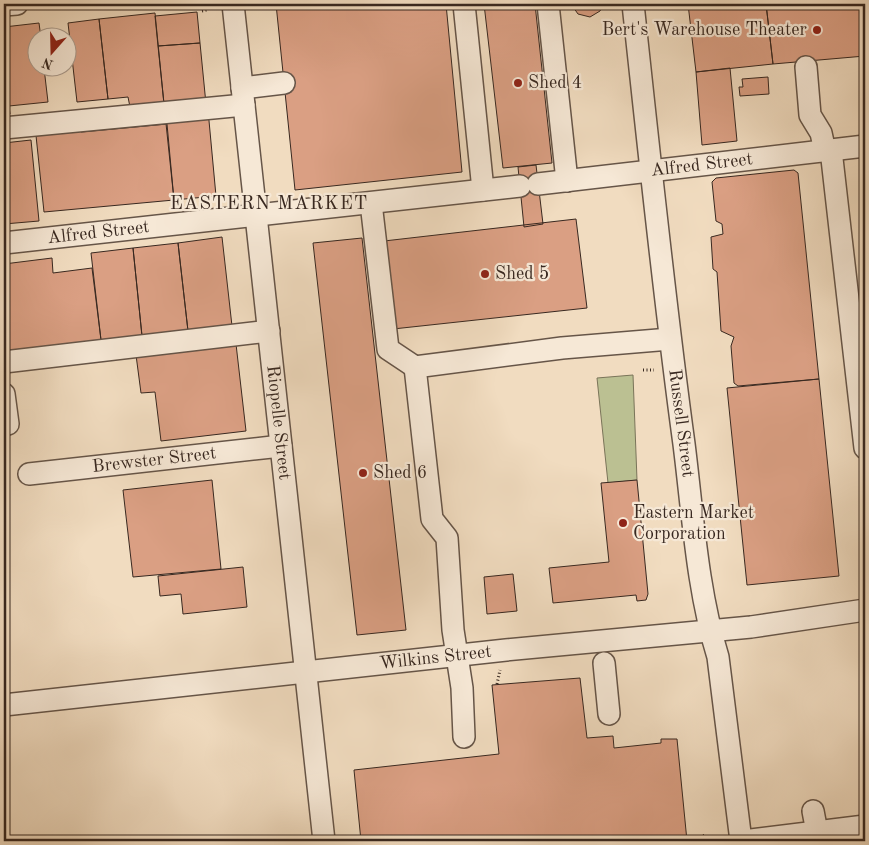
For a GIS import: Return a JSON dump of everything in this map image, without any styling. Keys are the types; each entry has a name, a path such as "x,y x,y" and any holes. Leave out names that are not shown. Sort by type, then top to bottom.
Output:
{"street":[{"path":"4,5 17,4"},
{"name":"Riopelle Street","path":"233,4 324,841"},
{"path":"464,4 483,190"},
{"path":"548,4 567,181"},
{"name":"Russell Street","path":"633,4 670,339 710,630 718,657 742,841"},
{"path":"806,67 810,115 821,133 828,151 865,448"},
{"path":"4,128 243,96 284,86"},
{"name":"Alfred Street","path":"4,243 865,146"},
{"path":"372,203 388,349 415,367 562,348 670,339"},
{"path":"4,362 269,331"},
{"path":"415,367 432,519 447,538 457,655 462,688 464,737"},
{"path":"4,394 8,424 4,424"},
{"name":"Brewster Street","path":"28,474 281,446"},
{"name":"Wilkins Street","path":"4,705 457,655 751,627 865,610"},
{"path":"604,662 609,714"},
{"path":"742,841 815,821 865,826"}],"path":[{"path":"202,11 207,10"},
{"path":"643,370 654,370"},
{"path":"497,684 501,667"},
{"path":"700,837 705,836"}],"green space":[{"path":"633,375 637,480 608,483 597,378"}],"building":[{"path":"276,4 446,4 462,172 295,190"},
{"name":"Shed 4","path":"484,4 535,4 552,163 503,168"},
{"path":"571,4 604,4 600,11 590,17 578,14"},
{"path":"688,4 766,4 773,64 696,72"},
{"name":"Bert's Warehouse Theater","path":"766,4 865,4 865,56 773,64"},
{"path":"197,12 200,43 158,46 155,16"},
{"path":"155,13 164,104 130,107 128,97 108,99 99,19"},
{"path":"99,19 108,99 77,102 74,78 78,78 78,28 69,28 68,23"},
{"path":"39,23 40,28 28,28 28,78 45,78 48,102 9,106 10,114 4,115 4,27"},
{"path":"200,43 206,104 164,104 158,46"},
{"path":"730,68 737,141 702,145 696,72"},
{"path":"768,77 769,94 740,96 739,87 743,87 742,79"},
{"path":"208,110 216,196 174,200 165,114"},
{"path":"167,124 174,200 44,212 35,126 81,128 81,132"},
{"path":"31,140 39,221 4,224 4,143"},
{"path":"536,165 543,224 524,227 518,167"},
{"path":"794,170 798,173 819,379 738,386 734,383 731,346 734,337 721,331 717,272 713,269 711,237 723,234 722,224 716,221 712,182 716,178"},
{"name":"Shed 5","path":"576,219 587,308 393,329 384,241"},
{"path":"222,237 232,326 188,331 178,243"},
{"name":"Shed 6","path":"362,238 406,630 357,635 313,243"},
{"path":"178,243 188,331 142,336 133,248"},
{"path":"133,248 142,336 101,340 91,253"},
{"path":"52,258 53,273 92,268 101,340 4,351 4,264"},
{"path":"236,344 246,431 161,441 155,392 141,393 136,355"},
{"path":"819,379 839,576 747,585 727,388"},
{"path":"212,480 221,569 133,577 123,490"},
{"name":"Eastern Market Corporation","path":"637,480 648,594 646,600 637,601 636,595 553,603 549,568 609,562 601,483"},
{"path":"243,567 247,607 183,614 181,594 160,596 158,576"},
{"path":"513,574 517,611 487,614 484,577"},
{"path":"580,678 587,738 613,736 614,748 661,743 661,739 677,739 687,841 361,841 354,770 499,754 492,685"}],"place":[{"name":"Bert's Warehouse Theater","path":"817,30"},
{"name":"Shed 4","path":"518,83"},
{"name":"Shed 5","path":"485,274"},
{"name":"Shed 6","path":"363,473"},
{"name":"Eastern Market Corporation","path":"623,523"}],"district":[{"name":"EASTERN MARKET","path":"269,204"}]}
